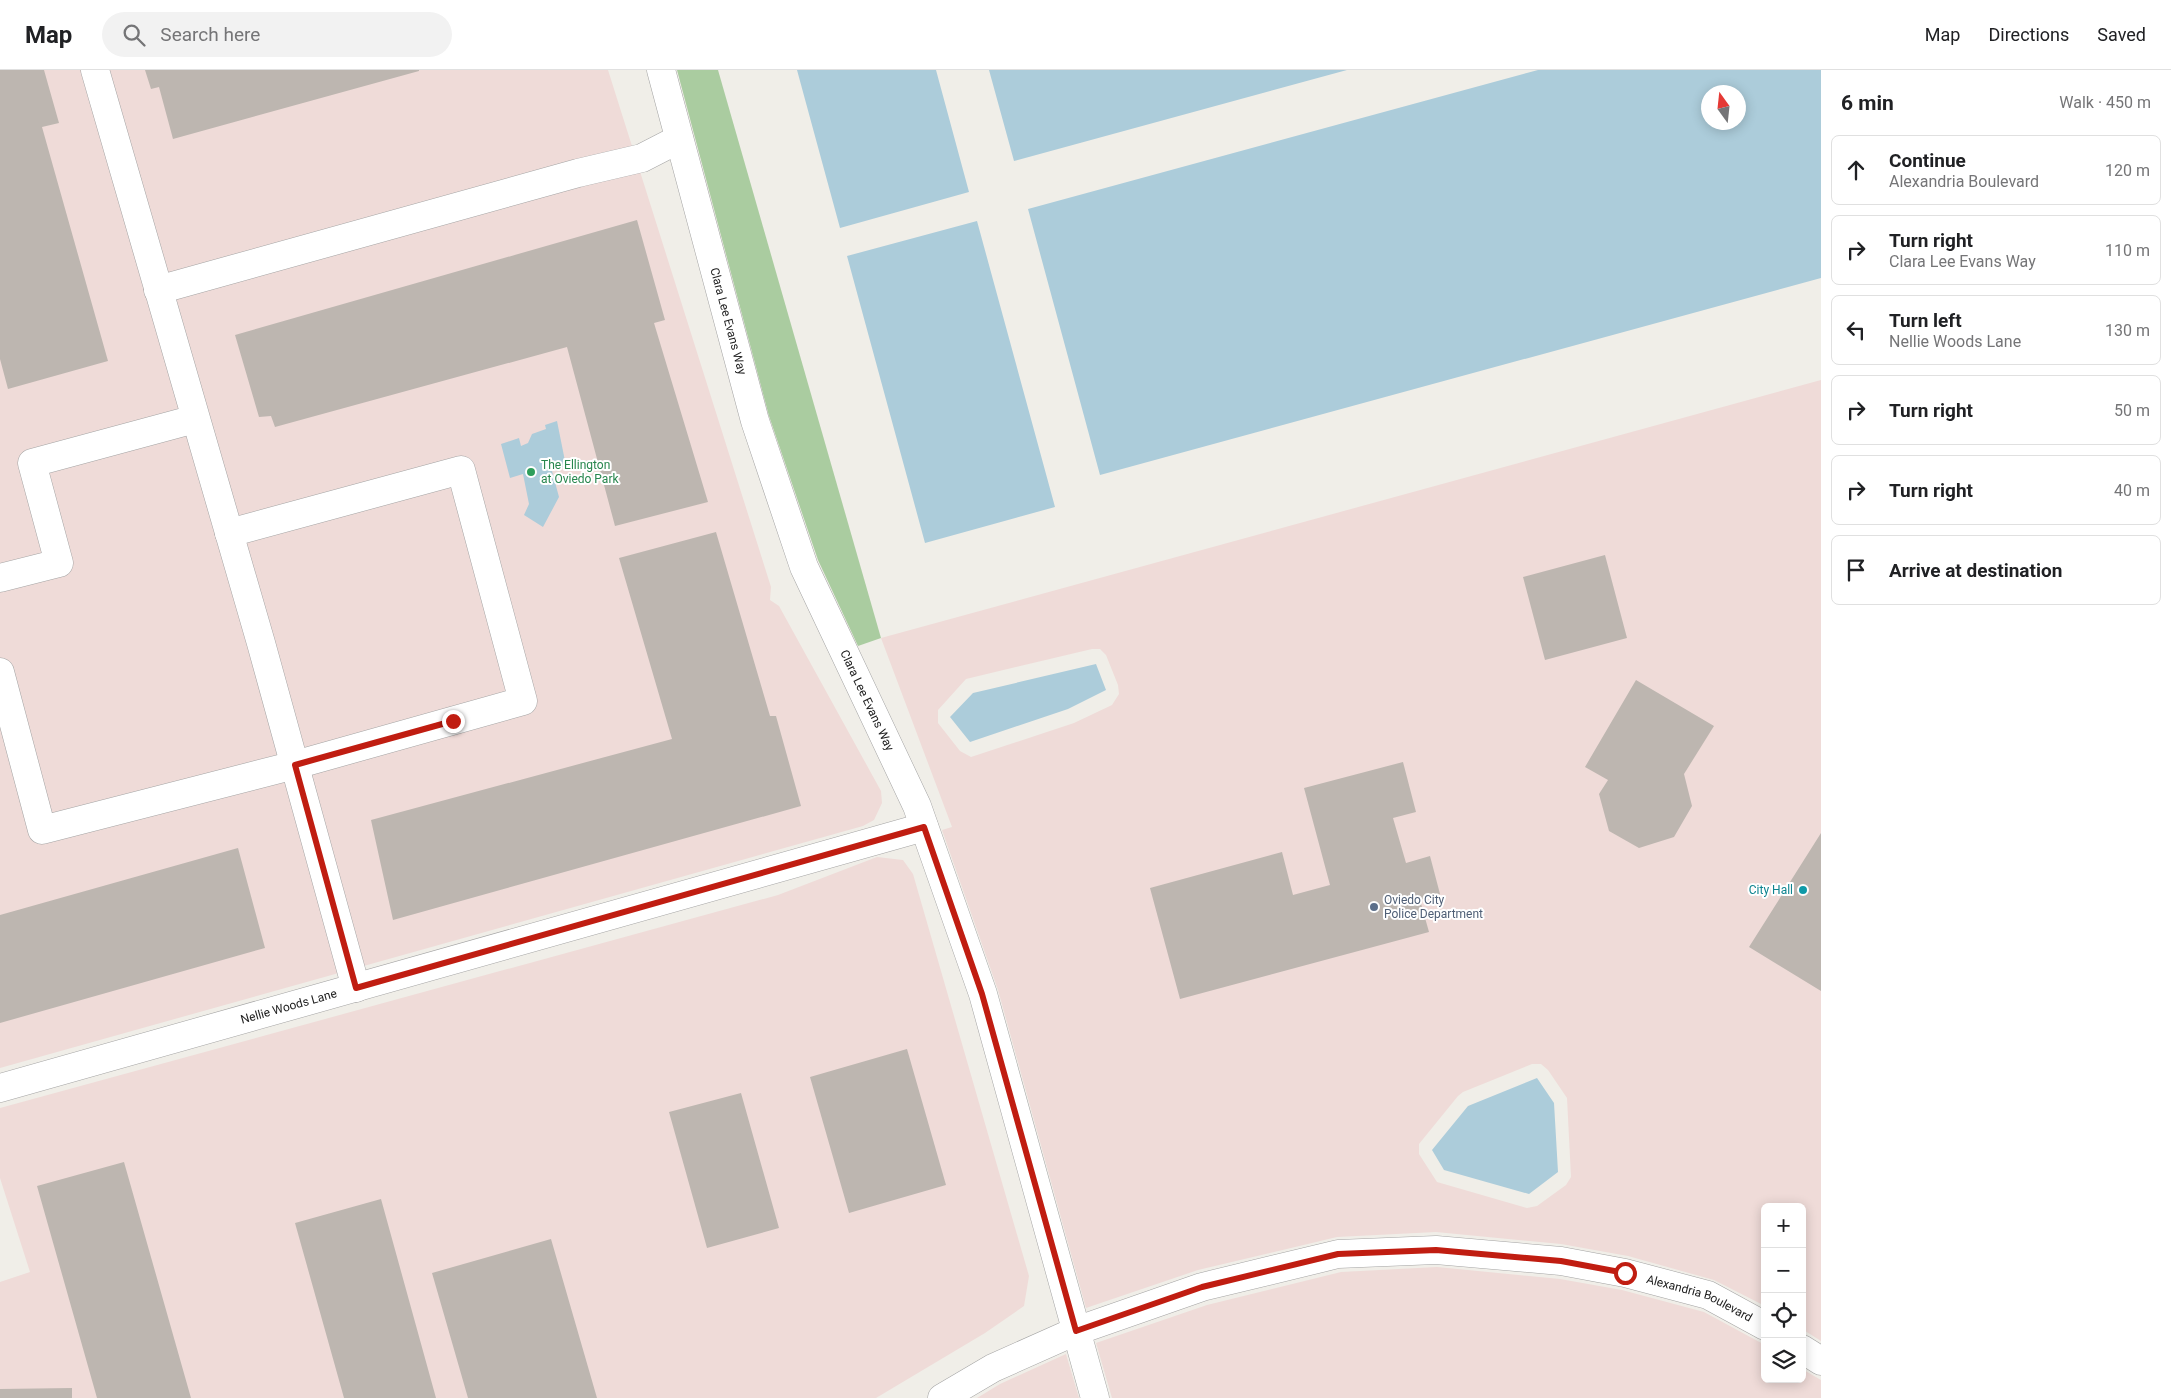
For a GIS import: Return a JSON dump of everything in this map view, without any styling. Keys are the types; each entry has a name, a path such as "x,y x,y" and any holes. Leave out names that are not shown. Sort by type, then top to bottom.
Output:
{"street":[{"path":"95,70 295,765 356,988"},
{"name":"Clara Lee Evans Way","path":"661,70 755,421 804,567 917,806 982,994 1096,1398"},
{"path":"158,290 568,175 642,158 679,139"},
{"path":"0,578 59,563 32,463 195,420"},
{"path":"0,672 42,830 295,765 523,701 461,470 229,533"},
{"name":"Nellie Woods Lane","path":"0,1088 924,827"},
{"name":"Alexandria Boulevard","path":"942,1398 993,1368 1076,1331 1202,1287 1338,1254 1436,1250 1561,1261 1625,1273 1708,1295 1761,1324"},
{"path":"1806,1352 1821,1361"}],"shaded area":[{"path":"0,70 608,70 771,587 770,600 779,606 881,791 882,803 874,820 863,826 0,1068"},
{"path":"1821,380 1821,1341 1806,1332 1806,1203 1761,1203 1761,1304 1714,1280 1628,1256 1561,1244 1436,1232 1337,1237 1198,1270 1086,1308 998,990 942,830 952,827 881,638","holes":["1092,649 1100,649 1106,655 1118,685 1119,694 1112,705 1074,723 971,757 960,751 938,723 938,710 966,679","1532,1064 1541,1064 1548,1070 1567,1098 1571,1177 1566,1185 1537,1206 1527,1208 1437,1182 1419,1154 1419,1144 1458,1096 1463,1092"]},
{"path":"877,857 903,860 913,874 1029,1276 1024,1306 985,1333 876,1398 0,1398 0,1282 30,1272 0,1178 0,1108 778,895"},
{"path":"1437,1267 1560,1279 1622,1290 1704,1312 1761,1343 1761,1383 1806,1383 1806,1371 1821,1380 1821,1398 1112,1398 1096,1343 1207,1305 1341,1272"},
{"path":"1066,1354 1079,1398 977,1398 1000,1384"}],"green space":[{"path":"677,70 718,70 881,638 858,646 818,560 769,416"}],"water":[{"path":"797,70 936,70 969,192 840,228"},
{"path":"989,70 1347,70 1014,161"},
{"path":"1538,70 1821,70 1821,278 1100,475 1028,209"},
{"path":"977,221 1055,507 925,543 847,256"},
{"name":"The Ellington at Oviedo Park","path":"557,421 566,466 552,471 559,497 543,527 524,515 529,504 523,474 510,478 501,444 519,438 521,446 528,443 532,434 546,429 545,425"},
{"path":"1096,664 1106,690 1068,709 970,742 950,717 973,693"},
{"path":"1537,1078 1554,1103 1558,1172 1529,1194 1444,1170 1432,1150 1468,1106"}],"building":[{"path":"0,70 44,70 59,123 42,127 108,361 8,389 0,359"},
{"path":"145,70 419,71 173,139 159,87 151,89"},
{"name":"The Ellington at Oviedo Park","path":"637,220 665,320 654,323 708,502 615,526 567,347 275,427 271,416 259,417 235,335"},
{"path":"716,532 770,716 776,716 801,806 393,920 371,820 672,739 619,558"},
{"path":"1605,555 1627,638 1545,660 1523,577"},
{"path":"1636,680 1714,726 1684,774 1692,806 1674,837 1639,848 1609,831 1599,794 1608,780 1585,767"},
{"path":"1403,762 1416,812 1393,818 1406,863 1430,856 1440,894 1420,900 1429,932 1180,999 1150,888 1282,852 1293,895 1330,885 1304,788"},
{"name":"City Hall","path":"1821,833 1821,991 1749,947"},
{"path":"238,848 265,948 0,1023 0,915"},
{"path":"907,1049 946,1185 849,1213 810,1077"},
{"path":"741,1093 779,1228 707,1248 669,1112"},
{"path":"124,1162 191,1398 97,1398 37,1186"},
{"path":"381,1199 436,1398 344,1398 295,1223"},
{"path":"551,1239 597,1398 468,1398 432,1273"},
{"path":"72,1388 72,1398 0,1398 0,1389"}],"place":[{"name":"The Ellington at Oviedo Park","path":"531,472"},
{"name":"City Hall","path":"1803,890"},
{"name":"Oviedo City Police Department","path":"1374,907"}],"route":[{"path":"453,721 295,765 356,988 924,827 982,994 1076,1331 1202,1287 1338,1254 1436,1250 1561,1261 1625,1273"}]}
